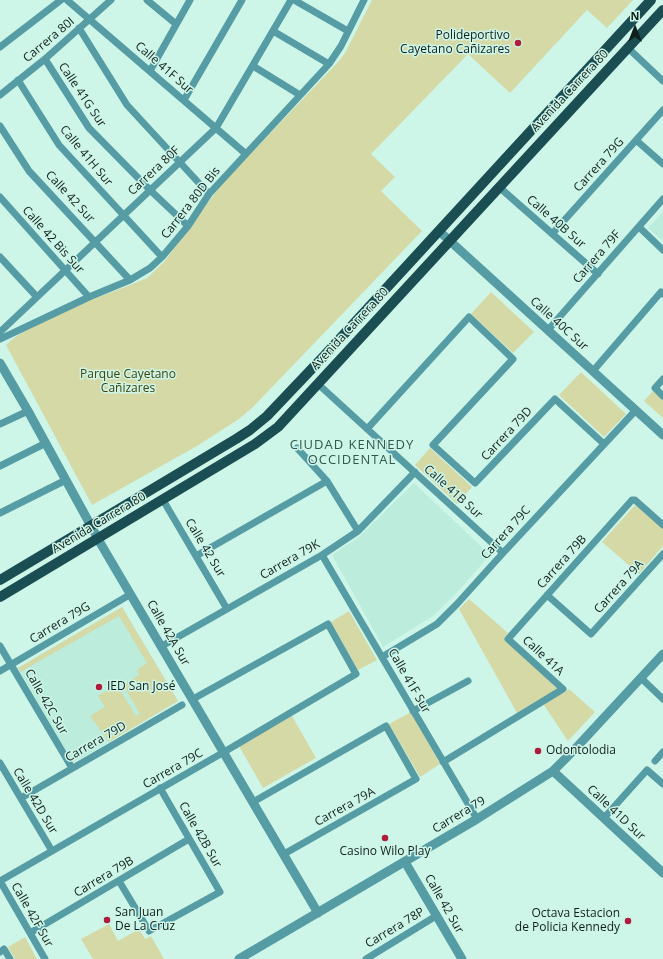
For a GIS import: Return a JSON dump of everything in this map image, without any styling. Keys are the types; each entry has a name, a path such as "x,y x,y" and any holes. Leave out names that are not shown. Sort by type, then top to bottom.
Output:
{"main road":[{"name":"Avenida Carrera 80","path":"0,580 236,439 260,423 324,356 652,0"},
{"name":"Avenida Carrera 80","path":"0,597 255,444 286,419 663,10"}],"street":[{"path":"0,47 60,0"},
{"name":"Calle 41F Sur","path":"67,0 246,154"},
{"name":"Carrera 80I","path":"0,95 45,59 111,0"},
{"path":"147,0 176,24"},
{"path":"150,70 190,0"},
{"path":"184,100 242,0"},
{"name":"Carrera 80F","path":"0,332 216,128 291,0"},
{"path":"294,0 348,32"},
{"name":"Carrera 80D Bis","path":"0,340 89,297 130,280 150,268 162,257 188,226 209,194 329,64 348,32 364,0"},
{"path":"79,28 126,105 209,194"},
{"path":"273,31 329,64"},
{"path":"628,48 663,80"},
{"name":"Calle 41G Sur","path":"45,59 89,128 188,226"},
{"path":"252,66 300,95"},
{"name":"Calle 41H Sur","path":"18,80 60,145 162,257"},
{"name":"Carrera 79G","path":"552,234 663,110"},
{"name":"Calle 42 Sur","path":"0,126 29,171 130,280"},
{"path":"636,140 663,164"},
{"name":"Calle 40B Sur","path":"499,187 598,274"},
{"name":"Calle 42 Bis Sur","path":"0,197 89,297"},
{"name":"Carrera 79F","path":"548,330 663,199"},
{"path":"639,227 663,250"},
{"name":"Calle 40C Sur","path":"439,231 663,435"},
{"path":"0,257 37,297"},
{"path":"593,371 662,293"},
{"name":"Carrera 79D","path":"367,429 469,317 513,359 433,445 475,483 554,399 604,444"},
{"name":"Calle 42A Sur","path":"0,363 91,526 318,913"},
{"path":"663,379 655,388 663,396"},
{"name":"Calle 41B Sur","path":"318,384 503,553"},
{"name":"Carrera 79C","path":"382,657 437,624 462,599 636,410"},
{"path":"0,424 28,411"},
{"path":"0,466 46,443"},
{"path":"297,448 327,481 358,531"},
{"name":"Carrera 79K","path":"162,646 322,555 358,531 415,472"},
{"path":"0,513 66,480"},
{"path":"196,556 327,481"},
{"name":"Calle 42 Sur","path":"162,500 227,609"},
{"name":"Carrera 79B","path":"508,639 633,500 663,525"},
{"name":"Carrera 79A","path":"547,595 591,634 663,554"},
{"name":"Calle 41F Sur","path":"322,555 477,819"},
{"name":"Carrera 79G","path":"0,671 131,594"},
{"name":"Carrera 79C","path":"0,881 356,674 328,624 193,699"},
{"name":"Calle 41A","path":"443,762 563,689 508,639"},
{"name":"Calle 42C Sur","path":"0,646 72,768"},
{"name":"Carrera 79","path":"239,959 477,819 553,771 663,654"},
{"path":"641,678 663,699"},
{"path":"413,711 468,681"},
{"name":"Carrera 79D","path":"21,798 182,705"},
{"name":"Carrera 79A","path":"254,802 386,726 416,779 284,854"},
{"path":"655,762 663,752"},
{"name":"Calle 42D Sur","path":"0,763 52,851"},
{"path":"604,818 647,770 663,784"},
{"name":"Calle 41D Sur","path":"553,771 663,873"},
{"name":"Calle 42B Sur","path":"119,881 148,931 220,892 160,788"},
{"name":"Carrera 79B","path":"30,933 189,839"},
{"name":"Calle 42 Sur","path":"405,862 462,959"},
{"name":"Calle 42F Sur","path":"0,881 45,959"},
{"name":"Carrera 78P","path":"366,959 378,956 436,916"},
{"path":"2,950 10,959"}],"shaded area":[{"path":"663,212 663,241 648,228"},
{"path":"414,483 490,555 452,598 433,616 383,647 332,555 360,536"},
{"name":"IED San José","path":"122,607 178,701 73,763 18,668"}],"green space":[{"name":"Parque Cayetano Cañizares","path":"372,0 633,0 607,28 587,10 510,93 468,54 371,154 395,177 381,191 422,231 252,408 239,419 197,446 92,505 6,345 15,337 44,320 77,305 147,278 164,262 221,185 339,61 345,53"},
{"path":"491,292 534,332 513,353 471,314"},
{"path":"581,372 626,414 604,437 559,395"},
{"path":"653,391 663,400 663,418 644,401"},
{"path":"430,448 472,487 457,504 415,465"},
{"path":"635,505 663,528 663,546 639,574 602,542"},
{"path":"469,599 508,633 504,638 563,694 569,689 595,712 568,741 540,699 517,713 459,609"},
{"path":"122,607 178,701 109,742 90,716 105,707 98,696 117,685 136,716 140,714 123,685 139,675 137,670 147,663 119,616 20,672 18,668"},
{"path":"349,611 377,660 358,670 331,622"},
{"path":"411,712 440,764 420,777 389,724"},
{"path":"292,716 316,758 263,788 239,746"},
{"path":"109,924 118,941 139,929 145,939 151,936 164,959 93,959 81,939"},
{"path":"25,937 37,959 15,959 8,947"}],"place":[{"name":"Polideportivo Cayetano Cañizares","path":"518,43"},
{"name":"IED San José","path":"99,687"},
{"name":"Odontolodia","path":"538,751"},
{"name":"Casino Wilo Play","path":"385,838"},
{"name":"San Juan De La Cruz","path":"107,920"},
{"name":"Octava Estacion de Policia Kennedy","path":"628,921"}],"district":[{"name":"CIUDAD KENNEDY OCCIDENTAL","path":"352,452"}]}
